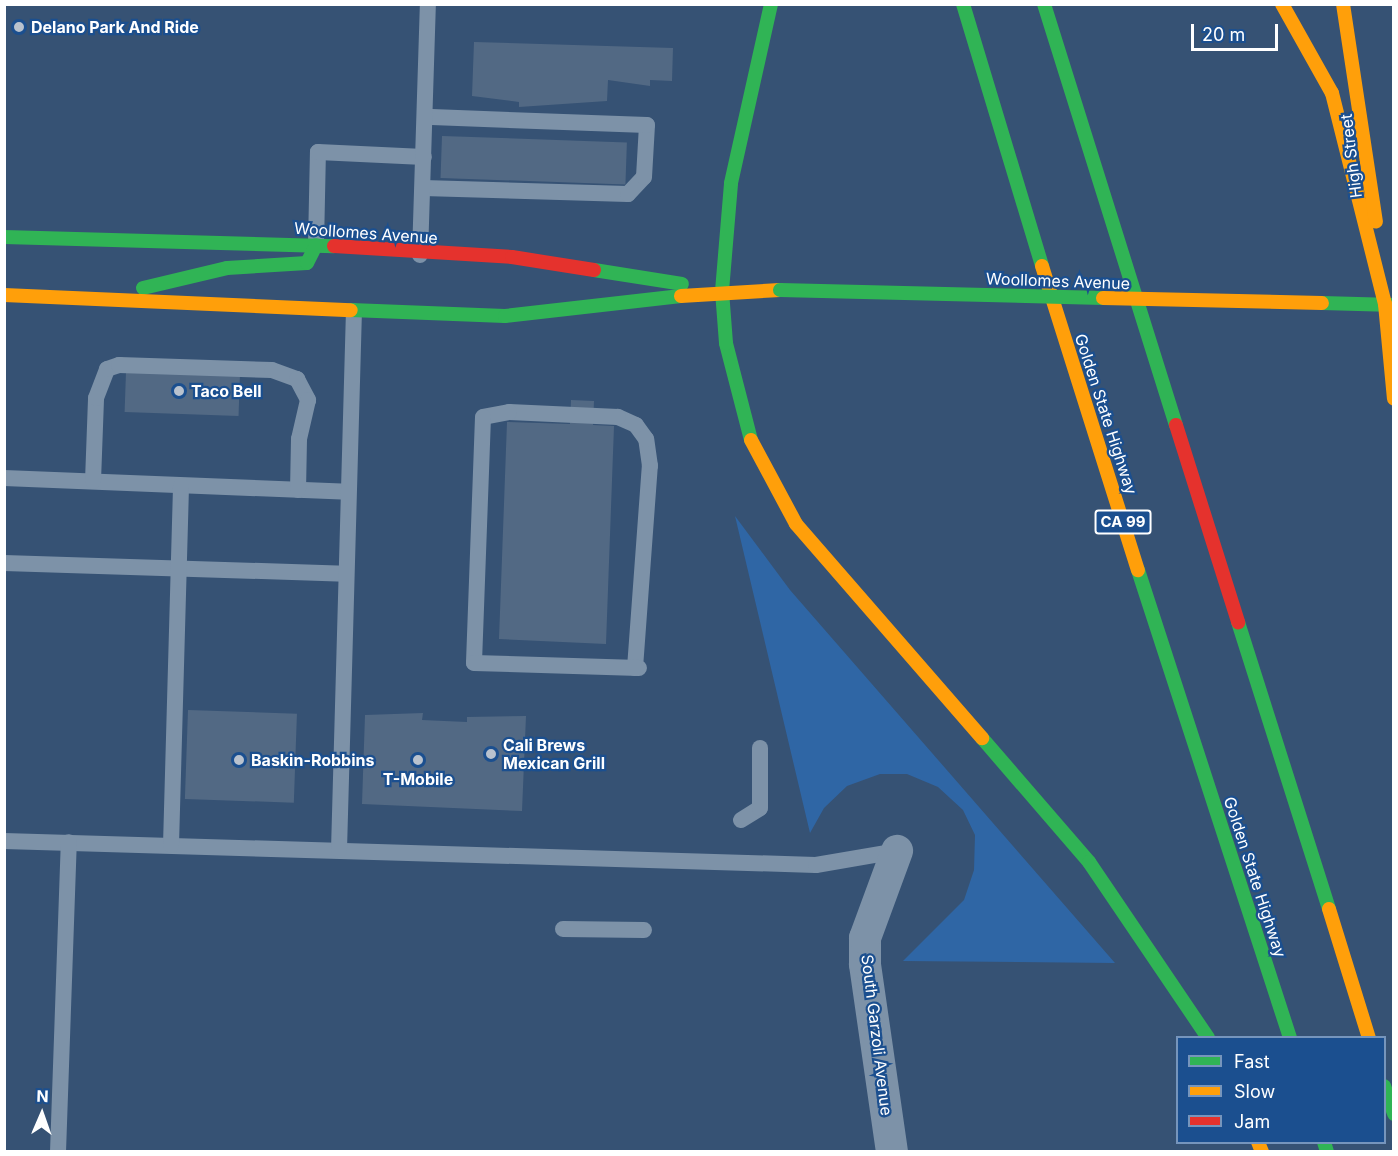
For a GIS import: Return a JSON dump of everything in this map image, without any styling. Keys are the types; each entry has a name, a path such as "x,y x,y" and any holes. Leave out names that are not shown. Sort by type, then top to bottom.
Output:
{"main road":[{"path":"771,4 731,183 722,291 735,389 753,446 796,524 1089,862 1207,1036"},
{"name":"Golden State Highway","path":"963,4 1087,413 1289,1036"},
{"path":"1044,4 1368,1036"},
{"path":"1282,4 1332,93 1389,304 1394,399"},
{"name":"High Street","path":"1343,4 1361,98 1389,304"},
{"name":"Woollomes Avenue","path":"4,237 316,245 420,255 512,257 722,291"},
{"path":"72,298 177,283 226,268 284,269 307,263 316,245"},
{"name":"Woollomes Avenue","path":"4,295 505,316 722,291 780,290 1389,304"},
{"path":"1386,1092 1394,1114"}],"street":[{"name":"South Garzoli Avenue","path":"892,1152 865,964 866,938 897,851"}],"lane":[{"path":"420,255 428,4"},
{"path":"423,188 628,194 644,177 647,125 426,117"},
{"path":"316,245 318,152 424,157"},
{"path":"339,850 354,311"},
{"path":"93,481 96,398 103,375 119,365 289,373 308,399 299,439 298,490"},
{"path":"508,412 618,417 636,425 646,439 650,466 638,668 474,663 483,417 508,412"},
{"path":"4,478 348,492"},
{"path":"171,844 182,486"},
{"path":"4,563 345,574"},
{"path":"741,820 760,808 760,748"},
{"path":"4,841 171,844 816,865 897,851"},
{"path":"58,1152 69,842"},
{"path":"563,929 644,930"}],"shaded area":[{"path":"735,516 790,590 1115,963 903,961 964,900 974,870 975,835 963,810 938,787 907,774 880,774 847,786 824,808 810,833"}],"building":[{"path":"474,42 673,48 672,81 650,80 650,86 608,80 607,101 519,107 519,102 472,96"},
{"path":"442,136 627,142 625,184 441,178"},
{"path":"126,372 240,376 239,416 125,412"},
{"path":"571,400 594,401 593,425 614,426 606,644 499,639 507,422 570,424"},
{"path":"188,710 297,714 294,803 185,799"},
{"path":"423,713 422,720 467,722 467,717 526,716 522,811 362,804 365,715"}],"traffic: fast":[{"path":"751,440 726,343 722,291 731,183 771,4"},
{"path":"963,4 1042,266"},
{"path":"1044,4 1176,425"},
{"path":"4,237 334,246"},
{"path":"143,288 227,268 307,263 316,245"},
{"path":"594,270 682,284"},
{"path":"780,290 1103,298"},
{"path":"351,310 505,316 681,296"},
{"path":"1322,303 1394,305"},
{"path":"1138,570 1289,1036"},
{"path":"1238,622 1329,909"},
{"path":"982,738 1089,862 1207,1036"},
{"path":"1386,1092 1394,1114"},
{"path":"1325,1144 1327,1152"}],"traffic: slow":[{"path":"1282,4 1332,93 1385,304 1394,399"},
{"path":"1343,4 1376,222"},
{"path":"1042,266 1138,570"},
{"path":"681,296 780,290"},
{"path":"4,295 351,310"},
{"path":"1103,298 1322,303"},
{"path":"751,440 796,524 982,738"},
{"path":"1329,909 1368,1036"},
{"path":"1259,1144 1262,1152"}],"traffic: jam":[{"path":"334,246 512,257 594,270"},
{"path":"1176,425 1238,622"}],"place":[{"name":"Delano Park And Ride","path":"19,27"},
{"name":"Taco Bell","path":"179,391"},
{"name":"Cali Brews Mexican Grill","path":"491,754"},
{"name":"Baskin-Robbins","path":"239,760"},
{"name":"T-Mobile","path":"418,760"}]}
